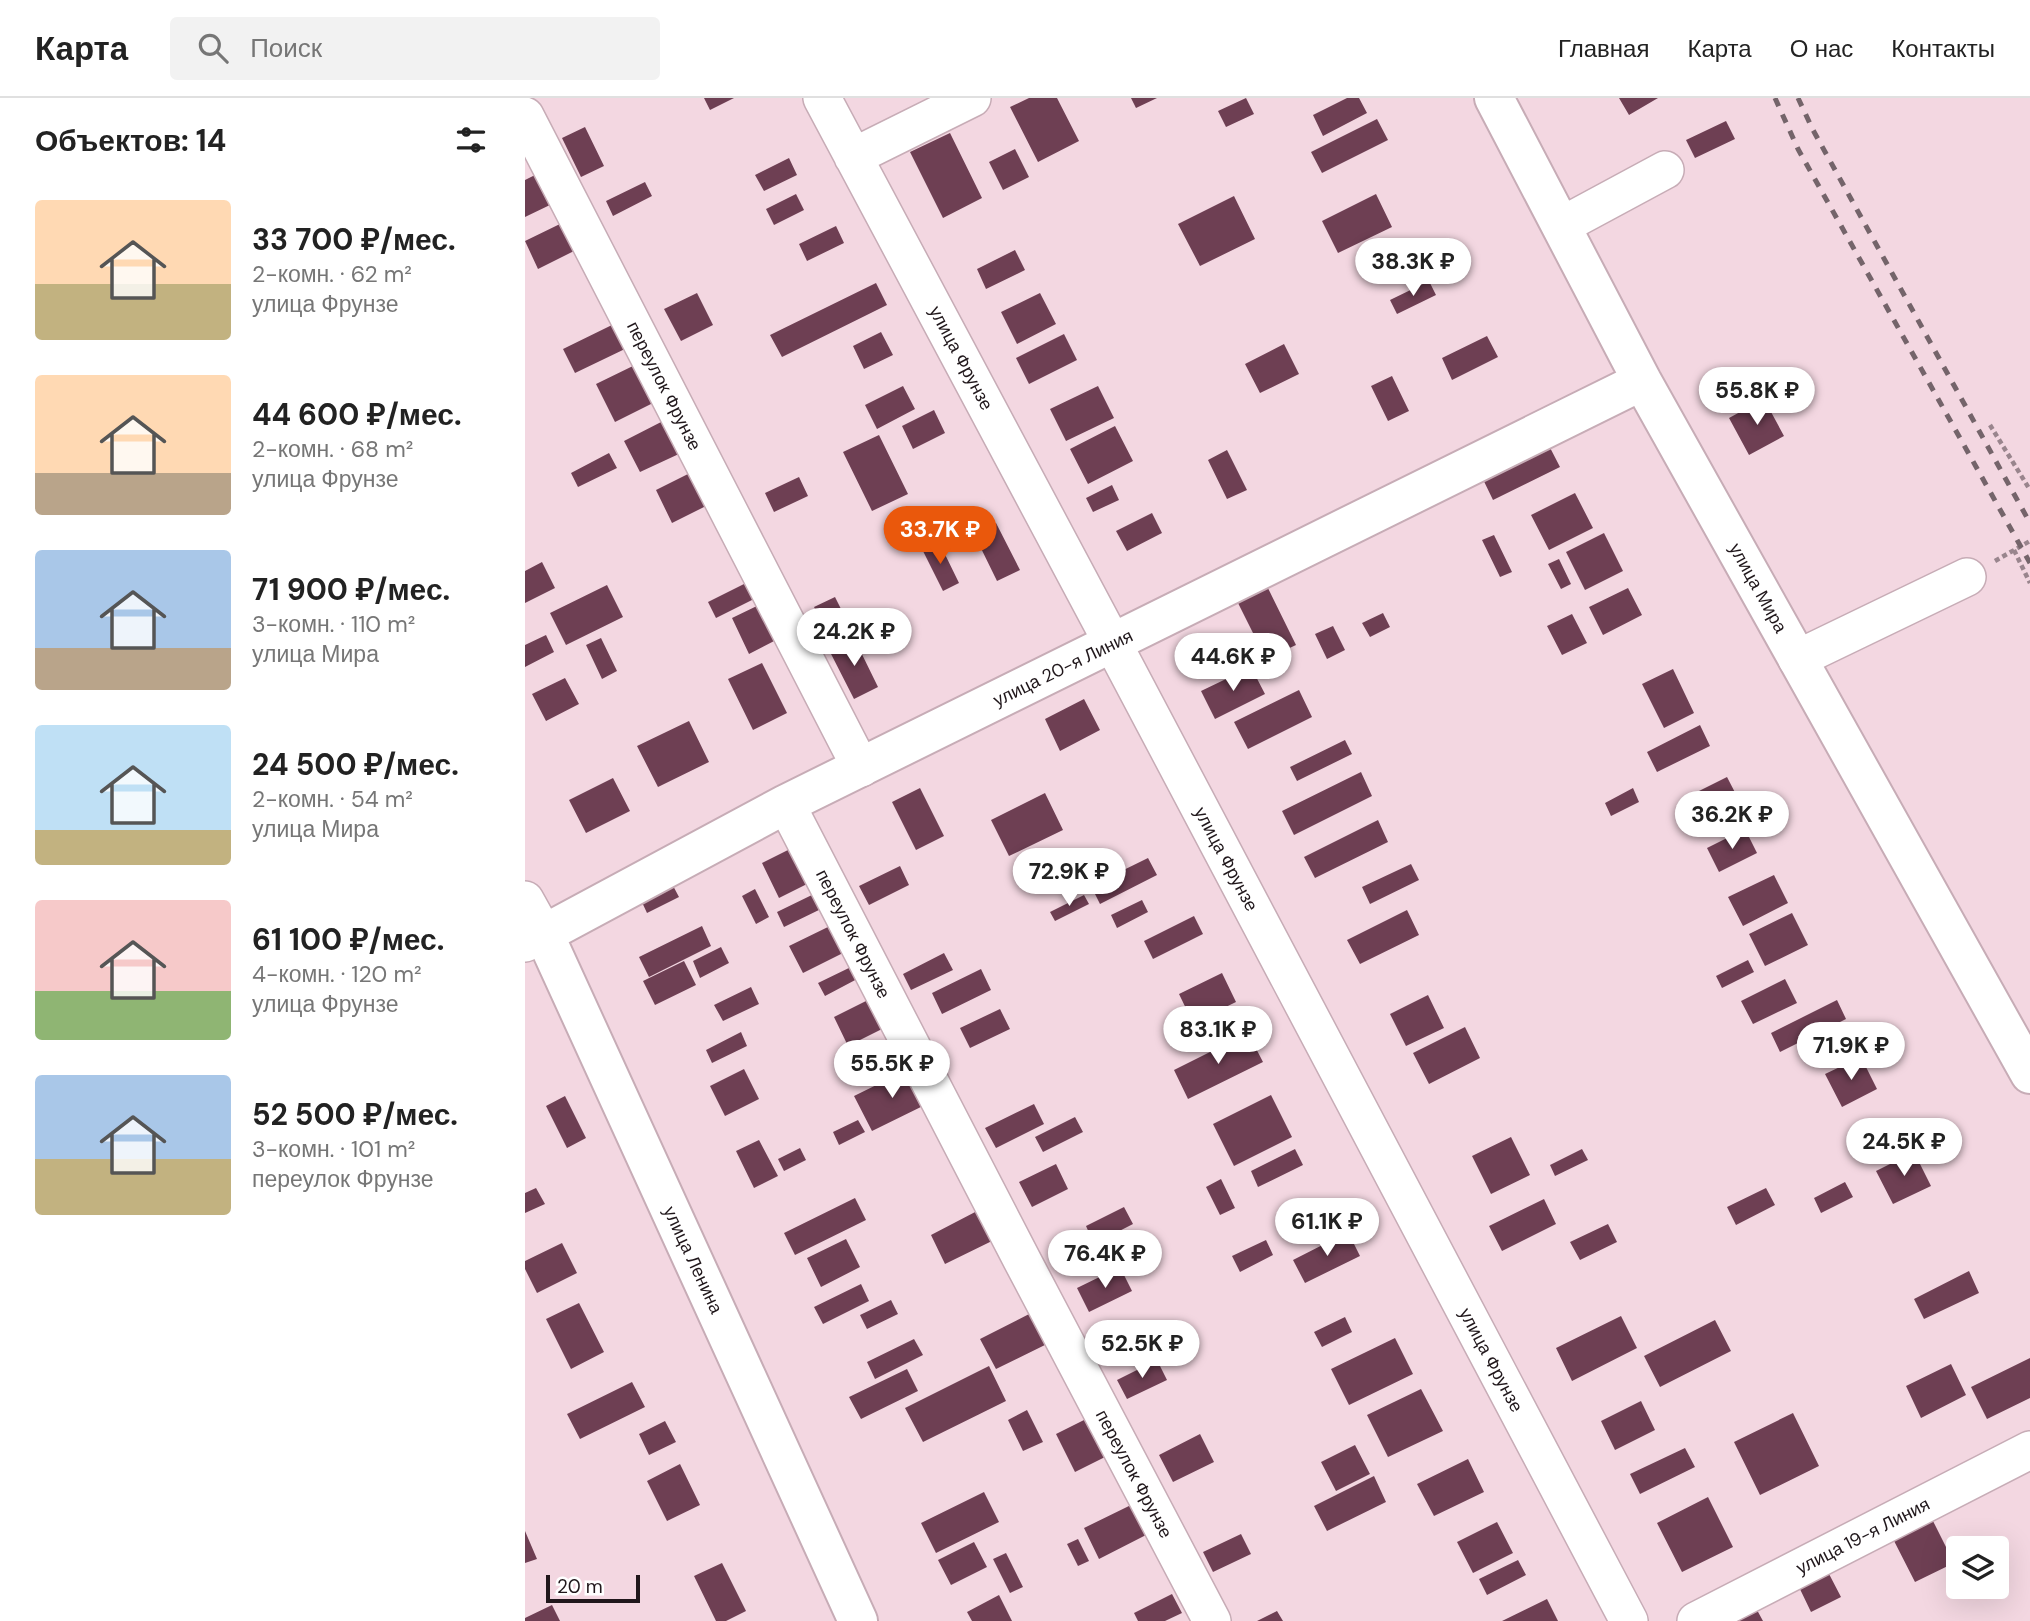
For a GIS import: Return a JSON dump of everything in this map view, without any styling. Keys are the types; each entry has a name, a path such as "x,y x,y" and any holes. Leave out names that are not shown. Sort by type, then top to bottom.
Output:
{"main road":[{"name":"улица Мира","path":"1494,98 1642,381 2030,1074"},
{"name":"улица 20-я Линия","path":"535,938 786,804 1642,381"},
{"name":"улица Ленина","path":"535,938 858,1621"}],"street":[{"name":"улица Фрунзе","path":"822,98 1629,1621"},
{"path":"853,157 972,98"},
{"name":"переулок Фрунзе","path":"525,116 861,768"},
{"path":"1561,226 1665,170"},
{"path":"1797,659 1979,570"},
{"name":"переулок Фрунзе","path":"786,804 1212,1621"},
{"name":"улица Ленина","path":"525,900 535,938"},
{"name":"улица 19-я Линия","path":"1696,1621 2030,1450"}],"path":[{"path":"1990,425 2030,490"},
{"path":"1979,570 2030,541"},
{"path":"2014,550 2030,583"}],"building":[{"path":"704,98 734,98 710,110"},
{"path":"1029,98 1057,98 1079,141 1038,162 1010,107"},
{"path":"1131,98 1157,98 1136,108"},
{"path":"1246,98 1254,114 1226,127 1218,111"},
{"path":"1347,98 1359,98 1367,113 1323,136 1313,115"},
{"path":"1619,98 1658,98 1629,115"},
{"path":"1377,119 1388,140 1322,173 1311,152"},
{"path":"1726,121 1735,139 1695,158 1686,140"},
{"path":"585,127 604,166 581,177 562,138"},
{"path":"950,133 982,198 943,218 910,152"},
{"path":"1015,149 1029,177 1003,190 989,162"},
{"path":"789,158 797,175 764,191 755,175"},
{"path":"537,174 552,204 525,217 525,180"},
{"path":"645,182 652,196 613,216 606,201"},
{"path":"796,194 804,210 774,225 766,209"},
{"path":"1376,194 1392,227 1338,253 1322,221"},
{"path":"1234,196 1255,239 1200,266 1178,224"},
{"path":"562,223 576,250 538,269 525,241"},
{"path":"836,226 844,243 807,261 799,244"},
{"path":"1015,250 1025,270 986,289 977,269"},
{"path":"1429,281 1436,295 1397,314 1390,300"},
{"path":"876,283 887,305 782,357 770,335"},
{"path":"697,293 713,325 681,341 664,309"},
{"path":"1040,293 1056,324 1017,344 1001,312"},
{"path":"614,324 627,348 575,373 563,349"},
{"path":"881,332 893,355 864,369 853,346"},
{"path":"1064,334 1077,360 1029,384 1016,358"},
{"path":"1487,336 1498,357 1452,380 1442,358"},
{"path":"1284,344 1299,374 1260,393 1245,364"},
{"path":"637,364 655,402 615,422 596,384"},
{"path":"1392,376 1409,411 1388,421 1371,386"},
{"path":"903,386 915,409 877,429 865,405"},
{"path":"1098,386 1114,418 1066,441 1050,409"},
{"path":"1764,399 1784,436 1749,455 1729,418"},
{"path":"934,410 945,433 913,449 902,426"},
{"path":"665,420 681,453 640,472 624,441"},
{"path":"1115,426 1133,461 1088,484 1070,449"},
{"path":"879,435 908,494 872,511 843,452"},
{"path":"1544,436 1560,467 1493,500 1478,469"},
{"path":"1227,450 1247,490 1227,499 1208,460"},
{"path":"609,453 617,468 578,487 571,473"},
{"path":"692,472 708,505 672,523 656,490"},
{"path":"799,477 808,496 774,512 765,493"},
{"path":"1112,485 1119,500 1093,512 1086,498"},
{"path":"1575,493 1593,528 1549,550 1531,515"},
{"path":"1152,513 1162,533 1127,551 1116,531"},
{"path":"996,523 1020,570 997,581 974,534"},
{"path":"1604,533 1623,571 1585,590 1566,552"},
{"path":"1494,535 1512,572 1500,577 1482,540"},
{"path":"938,540 959,583 943,591 922,549"},
{"path":"1559,559 1571,584 1561,589 1548,564"},
{"path":"542,562 555,588 525,603 525,571"},
{"path":"1261,574 1296,645 1266,659 1231,589"},
{"path":"750,581 758,597 716,618 708,602"},
{"path":"607,585 623,617 566,645 550,613"},
{"path":"1628,588 1642,615 1603,635 1589,607"},
{"path":"835,597 849,625 828,635 814,607"},
{"path":"761,604 778,639 749,654 732,618"},
{"path":"1383,613 1390,627 1370,637 1362,623"},
{"path":"1572,614 1587,643 1562,655 1547,626"},
{"path":"1333,626 1345,650 1327,659 1315,634"},
{"path":"546,635 554,652 525,667 525,645"},
{"path":"601,638 617,671 602,679 586,645"},
{"path":"854,638 878,687 854,699 829,650"},
{"path":"762,663 787,713 753,730 728,679"},
{"path":"1251,667 1265,694 1215,719 1201,691"},
{"path":"1673,669 1694,713 1664,728 1642,684"},
{"path":"565,678 579,704 546,721 532,694"},
{"path":"1299,690 1312,717 1248,749 1234,722"},
{"path":"1084,699 1100,730 1060,751 1045,719"},
{"path":"689,721 709,762 658,787 637,746"},
{"path":"1700,725 1710,746 1657,772 1647,752"},
{"path":"1345,740 1352,754 1297,781 1290,767"},
{"path":"1361,772 1372,796 1294,835 1282,811"},
{"path":"1727,777 1742,806 1693,830 1679,801"},
{"path":"613,778 630,811 586,833 569,800"},
{"path":"920,788 944,836 916,850 892,802"},
{"path":"1633,788 1639,802 1611,816 1605,803"},
{"path":"1045,793 1063,830 1009,856 991,820"},
{"path":"1378,820 1388,842 1315,878 1304,857"},
{"path":"1745,829 1757,853 1719,872 1707,848"},
{"path":"796,846 813,881 779,898 762,863"},
{"path":"1148,858 1157,875 1100,904 1091,886"},
{"path":"1411,864 1419,880 1370,904 1362,887"},
{"path":"900,866 909,885 869,905 859,886"},
{"path":"1774,875 1788,903 1743,926 1728,897"},
{"path":"671,882 679,897 647,913 640,898"},
{"path":"755,889 769,917 756,924 742,896"},
{"path":"816,893 823,908 784,927 777,912"},
{"path":"1084,895 1089,904 1055,921 1050,912"},
{"path":"1142,900 1148,912 1117,928 1111,915"},
{"path":"1407,910 1419,935 1360,964 1347,940"},
{"path":"1792,913 1808,945 1765,966 1749,934"},
{"path":"1194,916 1203,934 1153,959 1144,941"},
{"path":"702,926 711,946 649,977 639,957"},
{"path":"830,926 843,953 803,973 789,946"},
{"path":"721,947 729,963 700,978 693,961"},
{"path":"944,953 953,970 911,990 903,974"},
{"path":"1748,960 1754,972 1722,988 1716,976"},
{"path":"684,961 696,985 655,1005 643,981"},
{"path":"853,966 859,978 825,996 818,983"},
{"path":"981,969 991,990 942,1014 932,993"},
{"path":"1222,973 1236,1002 1193,1023 1179,994"},
{"path":"1785,979 1797,1003 1753,1024 1741,1001"},
{"path":"751,987 759,1004 723,1021 714,1005"},
{"path":"1428,995 1444,1028 1406,1046 1390,1014"},
{"path":"870,999 884,1028 848,1046 834,1017"},
{"path":"1837,1000 1846,1019 1780,1052 1771,1033"},
{"path":"1000,1009 1010,1029 970,1048 960,1028"},
{"path":"1241,1009 1247,1021 1204,1043 1198,1031"},
{"path":"1465,1027 1480,1058 1429,1084 1413,1053"},
{"path":"741,1032 747,1046 712,1063 706,1050"},
{"path":"1248,1033 1263,1062 1188,1099 1174,1070"},
{"path":"1861,1057 1877,1089 1842,1107 1825,1074"},
{"path":"911,1068 929,1103 872,1131 854,1096"},
{"path":"744,1069 759,1099 725,1116 710,1086"},
{"path":"1271,1095 1292,1137 1234,1166 1213,1124"},
{"path":"565,1096 586,1138 567,1148 546,1106"},
{"path":"1034,1104 1044,1124 996,1148 985,1128"},
{"path":"1075,1117 1083,1132 1043,1152 1035,1137"},
{"path":"858,1120 865,1132 839,1145 833,1132"},
{"path":"1511,1137 1530,1175 1491,1194 1472,1156"},
{"path":"759,1140 778,1176 754,1188 736,1151"},
{"path":"800,1148 806,1160 784,1171 778,1159"},
{"path":"1295,1149 1303,1165 1258,1187 1251,1171"},
{"path":"1582,1149 1588,1160 1555,1176 1550,1165"},
{"path":"1914,1152 1931,1186 1893,1204 1876,1171"},
{"path":"1056,1164 1068,1189 1032,1207 1019,1182"},
{"path":"1221,1179 1235,1208 1220,1215 1206,1187"},
{"path":"1845,1182 1853,1197 1821,1213 1814,1198"},
{"path":"536,1188 545,1204 525,1213 525,1193"},
{"path":"1766,1188 1775,1205 1736,1225 1727,1207"},
{"path":"855,1198 866,1220 795,1255 784,1233"},
{"path":"1544,1199 1556,1224 1502,1251 1489,1226"},
{"path":"1124,1207 1133,1224 1094,1244 1086,1226"},
{"path":"979,1210 994,1240 945,1264 931,1235"},
{"path":"1608,1224 1617,1242 1580,1260 1570,1242"},
{"path":"1348,1232 1360,1256 1305,1283 1293,1260"},
{"path":"846,1239 860,1267 821,1287 807,1258"},
{"path":"1266,1240 1273,1255 1240,1272 1232,1256"},
{"path":"562,1243 577,1273 537,1293 525,1269 525,1261"},
{"path":"1120,1267 1132,1291 1089,1312 1077,1288"},
{"path":"1969,1271 1979,1293 1924,1319 1914,1299"},
{"path":"861,1284 869,1301 823,1324 814,1307"},
{"path":"891,1300 898,1314 867,1329 860,1315"},
{"path":"579,1303 604,1352 571,1369 546,1319"},
{"path":"1035,1311 1051,1342 996,1369 980,1339"},
{"path":"1621,1316 1637,1348 1572,1381 1556,1348"},
{"path":"1345,1317 1352,1332 1322,1347 1314,1332"},
{"path":"1715,1320 1731,1351 1660,1387 1644,1356"},
{"path":"1395,1338 1413,1374 1349,1405 1331,1369"},
{"path":"914,1339 923,1355 875,1379 867,1362"},
{"path":"2030,1358 2030,1398 1987,1419 1971,1387"},
{"path":"1157,1360 1167,1380 1127,1399 1117,1380"},
{"path":"1951,1364 1966,1395 1921,1418 1906,1386"},
{"path":"989,1366 1006,1401 923,1442 905,1408"},
{"path":"907,1369 918,1391 861,1419 849,1397"},
{"path":"632,1382 645,1407 580,1439 567,1414"},
{"path":"1421,1389 1443,1431 1388,1457 1367,1415"},
{"path":"1641,1401 1655,1430 1615,1450 1601,1421"},
{"path":"1027,1410 1043,1442 1023,1451 1008,1420"},
{"path":"1793,1413 1819,1466 1760,1495 1734,1442"},
{"path":"1086,1419 1105,1457 1075,1472 1056,1434"},
{"path":"665,1421 676,1442 649,1455 639,1434"},
{"path":"1200,1434 1214,1462 1173,1482 1159,1455"},
{"path":"1355,1445 1370,1474 1336,1491 1321,1462"},
{"path":"1685,1448 1695,1467 1640,1494 1630,1474"},
{"path":"1468,1459 1484,1492 1434,1516 1417,1484"},
{"path":"680,1464 700,1505 667,1521 647,1481"},
{"path":"1374,1476 1386,1502 1327,1531 1314,1506"},
{"path":"984,1492 999,1522 936,1553 921,1523"},
{"path":"1708,1497 1733,1547 1682,1572 1657,1523"},
{"path":"1131,1505 1146,1535 1099,1559 1084,1528"},
{"path":"1930,1515 1946,1547 1946,1567 1915,1582 1891,1535"},
{"path":"1497,1522 1513,1553 1473,1573 1457,1542"},
{"path":"525,1531 537,1559 525,1563"},
{"path":"1241,1534 1251,1554 1213,1572 1203,1552"},
{"path":"1078,1539 1089,1561 1078,1566 1067,1544"},
{"path":"974,1542 987,1567 951,1585 938,1560"},
{"path":"1006,1553 1023,1587 1010,1593 993,1559"},
{"path":"1518,1560 1526,1575 1487,1595 1479,1579"},
{"path":"722,1563 746,1611 726,1621 716,1621 694,1576"},
{"path":"1828,1572 1841,1597 1811,1612 1799,1587"},
{"path":"1172,1594 1182,1613 1165,1621 1138,1621 1134,1613"},
{"path":"999,1595 1012,1621 972,1621 967,1612"},
{"path":"1547,1599 1558,1621 1502,1621"},
{"path":"552,1605 560,1621 525,1621 525,1618"},
{"path":"1757,1610 1763,1621 1734,1621"},
{"path":"1277,1611 1283,1621 1257,1621"}],"railway":[{"path":"1775,98 1798,149 2030,563"},
{"path":"1798,98 1813,130 2030,523"}]}
